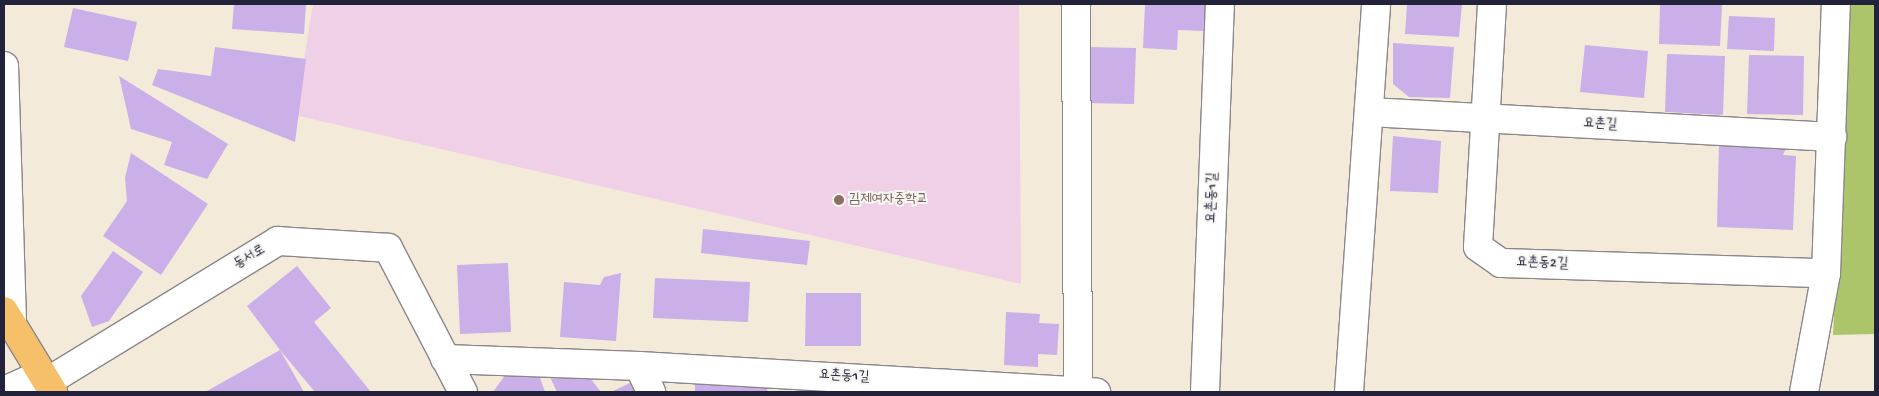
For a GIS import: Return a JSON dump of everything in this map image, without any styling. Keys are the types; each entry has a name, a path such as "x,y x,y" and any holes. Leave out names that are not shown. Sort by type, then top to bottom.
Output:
{"main road":[{"path":"7,319 47,383"}],"street":[{"name":"요촌동1길","path":"445,359 640,366 1087,391 1076,4"},
{"name":"요촌동1길","path":"1205,392 1220,4"},
{"path":"1349,392 1376,4"},
{"name":"요촌동2길","path":"1492,4 1478,247 1501,263 1826,273"},
{"path":"1804,392 1826,273 1836,4"},
{"path":"4,66 7,319"},
{"name":"요촌길","path":"1369,112 1832,137"},
{"name":"동서로","path":"47,383 278,241 388,248 445,359"},
{"path":"445,359 463,392"},
{"path":"640,366 651,392"},
{"path":"4,390 47,383"}],"shaded area":[{"name":"김제여자중학교","path":"313,4 1019,4 1021,284 295,115"}],"green space":[{"path":"1849,4 1875,4 1875,334 1833,335"}],"building":[{"path":"234,4 306,4 304,34 232,29"},
{"path":"1145,4 1207,4 1205,31 1178,30 1177,50 1143,48"},
{"path":"1407,4 1462,4 1459,37 1405,34"},
{"path":"1660,4 1722,4 1720,46 1659,44"},
{"path":"73,8 137,22 128,61 64,47"},
{"path":"1729,16 1775,18 1774,51 1727,49"},
{"path":"1393,43 1454,47 1450,98 1409,97 1393,84"},
{"path":"1585,45 1648,51 1644,98 1580,92"},
{"path":"215,47 306,59 295,142 152,85 158,69 211,76"},
{"path":"1089,47 1136,48 1134,104 1087,103"},
{"path":"1667,54 1725,56 1723,115 1665,112"},
{"path":"1749,55 1804,56 1803,115 1747,114"},
{"path":"119,76 228,144 207,179 164,165 172,142 131,129"},
{"path":"1393,136 1441,141 1438,193 1390,191"},
{"path":"1719,142 1788,144 1783,155 1796,156 1793,230 1717,227"},
{"path":"131,153 208,204 161,275 103,236 127,201 125,178"},
{"path":"703,229 810,241 807,265 701,253"},
{"path":"113,251 143,272 109,321 92,327 81,296"},
{"path":"508,263 511,332 460,334 457,265"},
{"path":"297,266 331,308 314,322 371,392 315,392 247,306"},
{"path":"621,273 616,341 560,337 564,282 600,285 604,277"},
{"path":"655,278 750,282 748,322 653,318"},
{"path":"806,293 861,293 861,346 805,346"},
{"path":"1006,312 1040,314 1039,323 1059,324 1057,355 1038,354 1038,367 1004,365"},
{"path":"280,350 304,392 205,392"},
{"path":"508,371 538,372 545,392 493,392"},
{"path":"549,375 590,378 601,392 557,392"},
{"path":"695,378 768,380 767,392 695,392"},
{"path":"632,382 636,392 611,392"}],"place":[{"name":"김제여자중학교","path":"839,200"}]}
